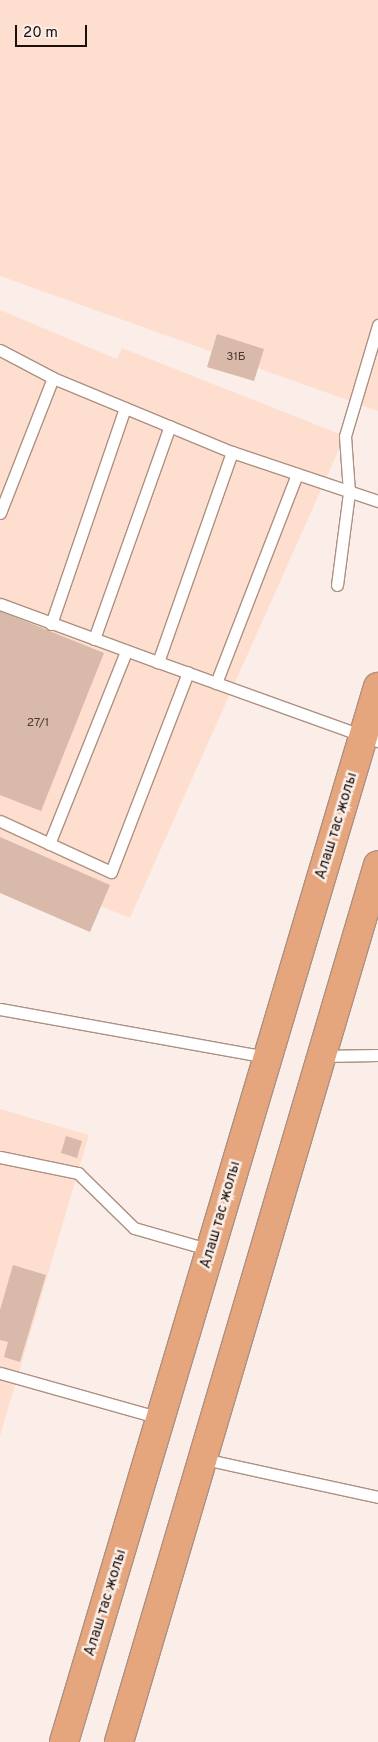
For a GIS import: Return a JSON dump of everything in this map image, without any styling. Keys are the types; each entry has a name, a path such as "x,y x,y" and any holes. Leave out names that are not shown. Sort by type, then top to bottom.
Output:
{"main road":[{"name":"Алаш тас жолы","path":"64,1742 162,1419 268,1057 371,738 378,687"},
{"path":"119,1742 376,878"}],"lane":[{"path":"337,586 350,492 345,436 378,325"},
{"path":"0,350 53,378 232,452 378,501"},
{"path":"0,513 53,378"},
{"path":"51,624 125,408"},
{"path":"94,639 170,426"},
{"path":"158,662 232,452"},
{"path":"216,682 297,474"},
{"path":"0,604 371,738"},
{"path":"49,844 126,651"},
{"path":"0,821 111,872 188,672"},
{"path":"0,1009 268,1057"},
{"path":"322,1056 378,1055"},
{"path":"0,1157 78,1173 134,1228 211,1250"},
{"path":"0,1372 162,1419"},
{"path":"204,1459 378,1496"}],"shaded area":[{"path":"0,0 378,0 378,411 0,276"},
{"path":"0,310 117,359 122,348 345,436 130,918 0,866"},
{"path":"0,1109 89,1135 0,1436"}],"building":[{"path":"217,334 264,349 254,381 207,367"},
{"path":"0,611 104,653 41,811 0,795"},
{"path":"0,837 110,885 90,932 0,893"},
{"path":"66,1136 82,1141 77,1158 61,1153"},
{"path":"13,1265 46,1275 20,1362 4,1357 8,1342 0,1340 0,1310"}]}
